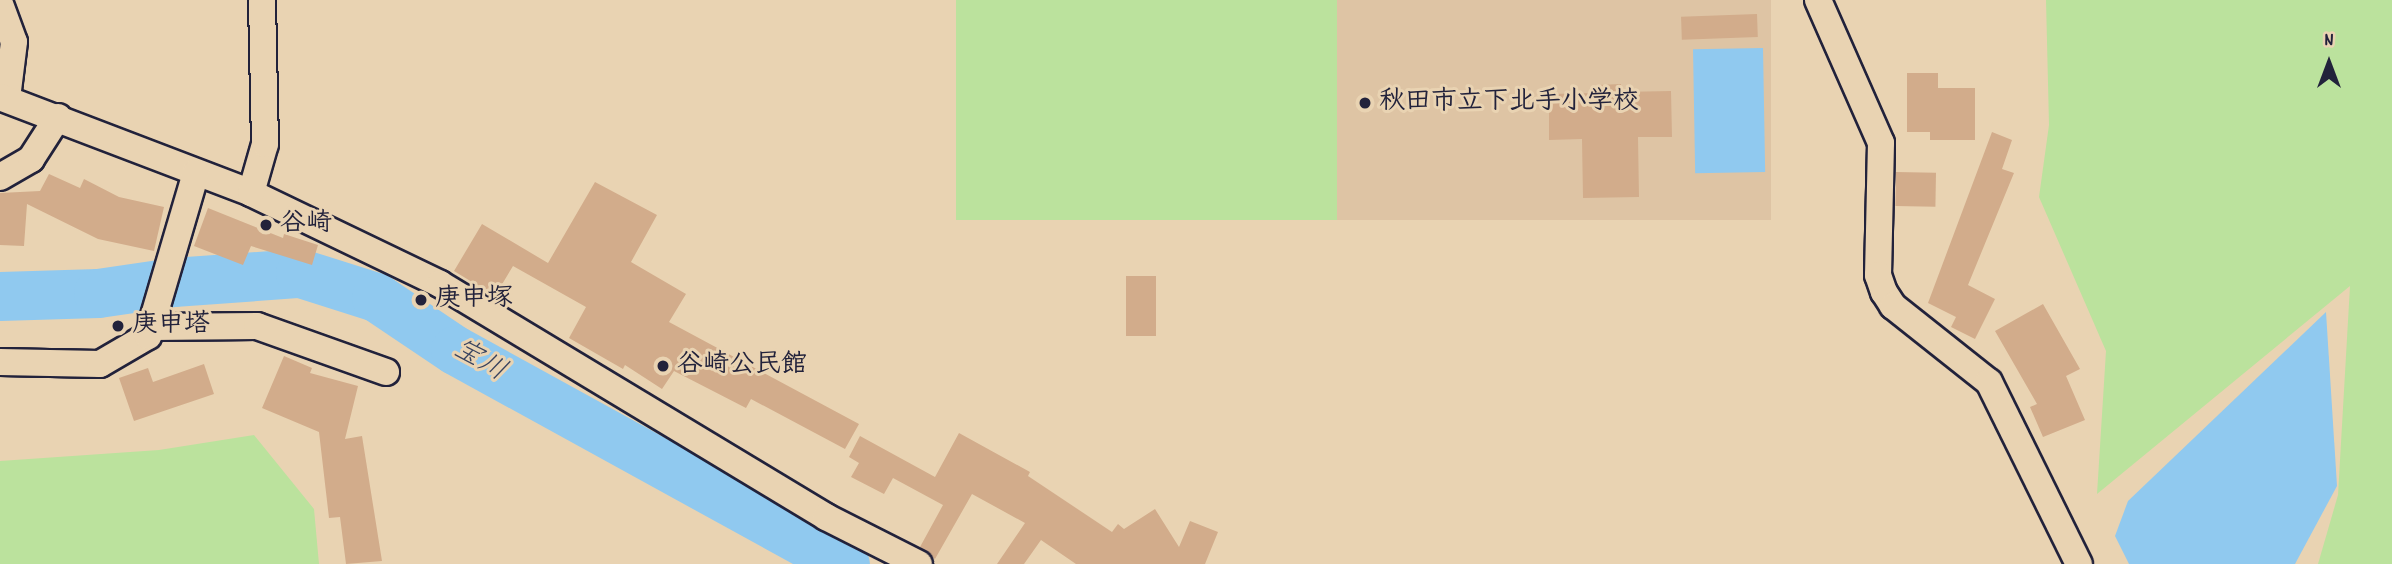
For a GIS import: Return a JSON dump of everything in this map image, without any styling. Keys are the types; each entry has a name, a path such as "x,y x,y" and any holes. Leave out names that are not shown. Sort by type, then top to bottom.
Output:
{"street":[{"path":"251,193 265,144 262,0"},
{"path":"1818,0 1881,143 1878,275 1884,292 1893,306 1989,382 2079,564"},
{"path":"0,4 14,42 4,98 251,193 440,284 826,517 919,564"},
{"path":"0,177 31,159 58,117"},
{"path":"0,362 100,364 148,336 196,173"},
{"path":"155,318 257,327 386,372"}],"shaded area":[{"name":"秋田市立下北手小学校","path":"956,0 1771,0 1771,220 956,220"}],"green space":[{"path":"956,0 1337,0 1337,220 956,220"},
{"path":"2046,0 2392,0 2392,564 2318,564 2338,495 2350,286 2097,494 2106,351 2039,197 2049,125"},
{"path":"254,435 314,509 319,564 0,564 0,461 159,450"}],"water":[{"path":"1763,48 1765,172 1695,173 1693,49"},
{"path":"2326,312 2337,486 2295,564 2129,564 2115,536 2128,501"}],"building":[{"path":"1757,14 1758,37 1682,40 1681,17"},
{"path":"1907,73 1938,73 1938,88 1975,88 1975,140 1930,140 1930,132 1907,132"},
{"path":"1621,84 1621,92 1671,91 1672,137 1638,137 1639,197 1583,198 1582,139 1549,140 1549,94 1598,93 1598,85"},
{"path":"1992,132 2012,140 2002,169 2014,173 1968,285 1995,299 1975,339 1951,327 1956,317 1928,303"},
{"path":"1896,172 1936,173 1935,207 1895,206"},
{"path":"49,174 80,188 84,179 119,197 164,207 154,251 98,239 27,204 24,246 0,245 0,193 40,191"},
{"path":"595,182 657,215 631,262 686,294 669,322 859,424 845,449 751,399 746,408 674,371 662,389 625,365 623,369 569,338 586,307 513,266 495,296 454,271 482,224 548,263"},
{"path":"208,208 283,238 284,234 318,245 312,265 251,246 243,265 194,246"},
{"path":"1126,276 1156,276 1156,336 1126,336"},
{"path":"2043,304 2080,369 2066,376 2085,420 2043,437 2030,407 2037,404 1995,331"},
{"path":"284,356 312,368 310,373 358,386 345,439 362,436 382,561 346,564 340,517 329,518 319,432 262,408"},
{"path":"204,364 214,394 134,421 119,378 148,368 153,382"},
{"path":"959,433 1030,472 1028,476 1112,532 1118,524 1124,529 1155,509 1179,547 1190,521 1218,532 1205,564 1076,564 1041,540 1024,564 997,564 1025,523 972,494 935,559 920,547 943,505 893,478 884,494 851,477 859,463 849,457 860,436 935,477"}],"waterway":[{"name":"宝川","path":"0,296 98,293 173,282 300,273 376,297 455,350 845,564"}],"place":[{"name":"秋田市立下北手小学校","path":"1365,103"},
{"name":"谷崎","path":"266,225"},
{"name":"庚申塚","path":"421,300"},
{"name":"庚申塔","path":"118,326"},
{"name":"谷崎公民館","path":"663,366"}]}
